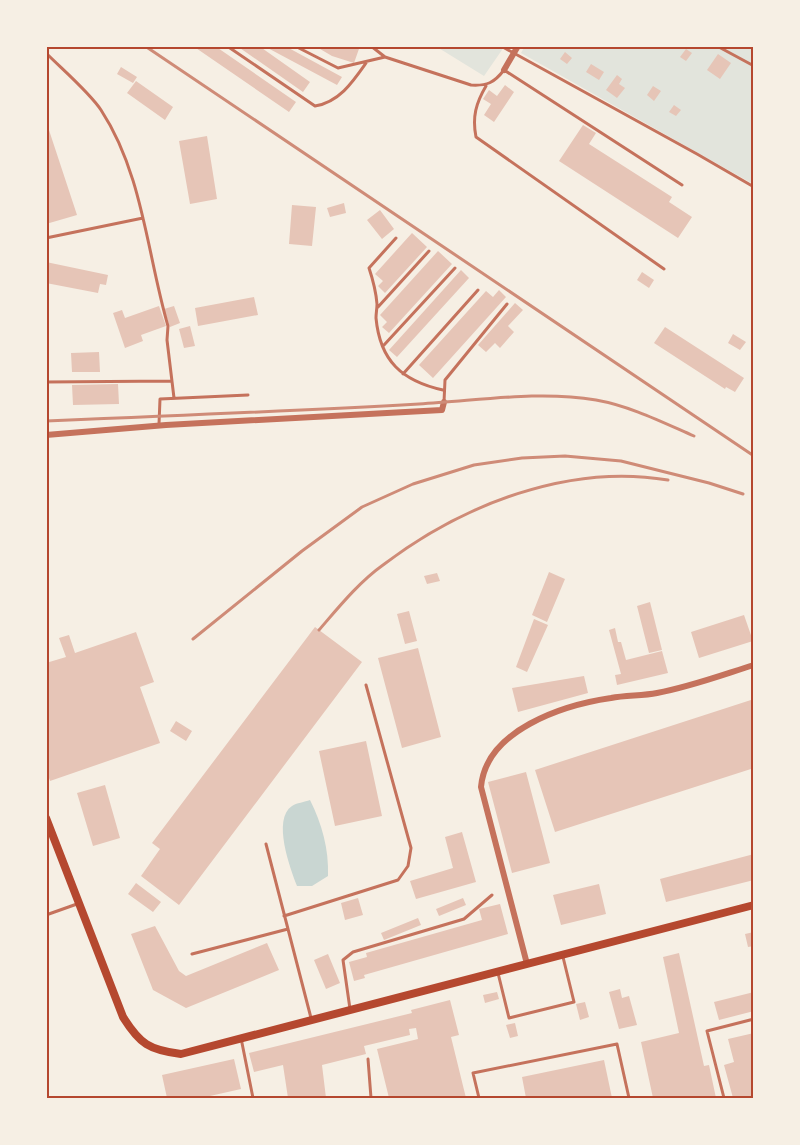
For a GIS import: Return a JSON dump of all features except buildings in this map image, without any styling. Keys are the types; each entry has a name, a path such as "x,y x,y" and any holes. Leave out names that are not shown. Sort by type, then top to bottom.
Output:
{"main road":[{"path":"46,818 123,1017 135,1035 150,1048 181,1053 753,905"}],"street":[{"path":"504,70 518,46"},
{"path":"46,435 159,426 347,417 395,411 433,411 442,410 444,402"},
{"path":"527,964 481,787 482,773 496,750 518,731 544,716 576,705 656,693 698,683 753,665"}],"lane":[{"path":"227,46 315,106 327,104 349,87 367,62"},
{"path":"295,46 338,68 385,57"},
{"path":"371,46 385,57 471,85 486,86"},
{"path":"501,46 753,187"},
{"path":"717,46 753,66"},
{"path":"46,53 100,109 123,153 137,191 168,326 167,340 174,398"},
{"path":"664,269 476,136 473,122 480,96 486,86 496,80 504,70 682,185"},
{"path":"46,238 143,218"},
{"path":"396,238 369,268 378,307 376,316 384,345 390,363 403,374 422,386 443,390"},
{"path":"378,307 429,251"},
{"path":"384,345 455,268"},
{"path":"403,374 478,290"},
{"path":"444,402 445,380 507,304"},
{"path":"46,382 172,381"},
{"path":"159,426 160,399 248,395"},
{"path":"284,916 398,880 408,866 411,848 366,685"},
{"path":"266,844 311,1020"},
{"path":"350,1011 343,960 353,952 464,919 492,895"},
{"path":"46,915 78,903"},
{"path":"192,954 288,929"},
{"path":"497,972 509,1018 574,1002 562,955"},
{"path":"724,1098 707,1031 753,1019"},
{"path":"241,1038 253,1098"},
{"path":"478,1098 473,1074 617,1044 629,1098"},
{"path":"368,1059 371,1098"}],"shaded area":[{"path":"525,46 753,47 753,184 521,53"},
{"path":"437,47 504,47 484,76"},
{"path":"310,800 324,837 328,876 312,886 297,886 284,844 283,821 286,812 292,806"}],"railway":[{"path":"145,46 754,456"},
{"path":"46,421 326,409 552,396 596,400 621,406 694,436"},
{"path":"193,639 302,551 362,507 413,484 474,465 522,458 565,456 621,461 743,494"},
{"path":"319,630 357,587 383,565 414,543 482,507 555,484 592,478 630,476 668,480"}]}
